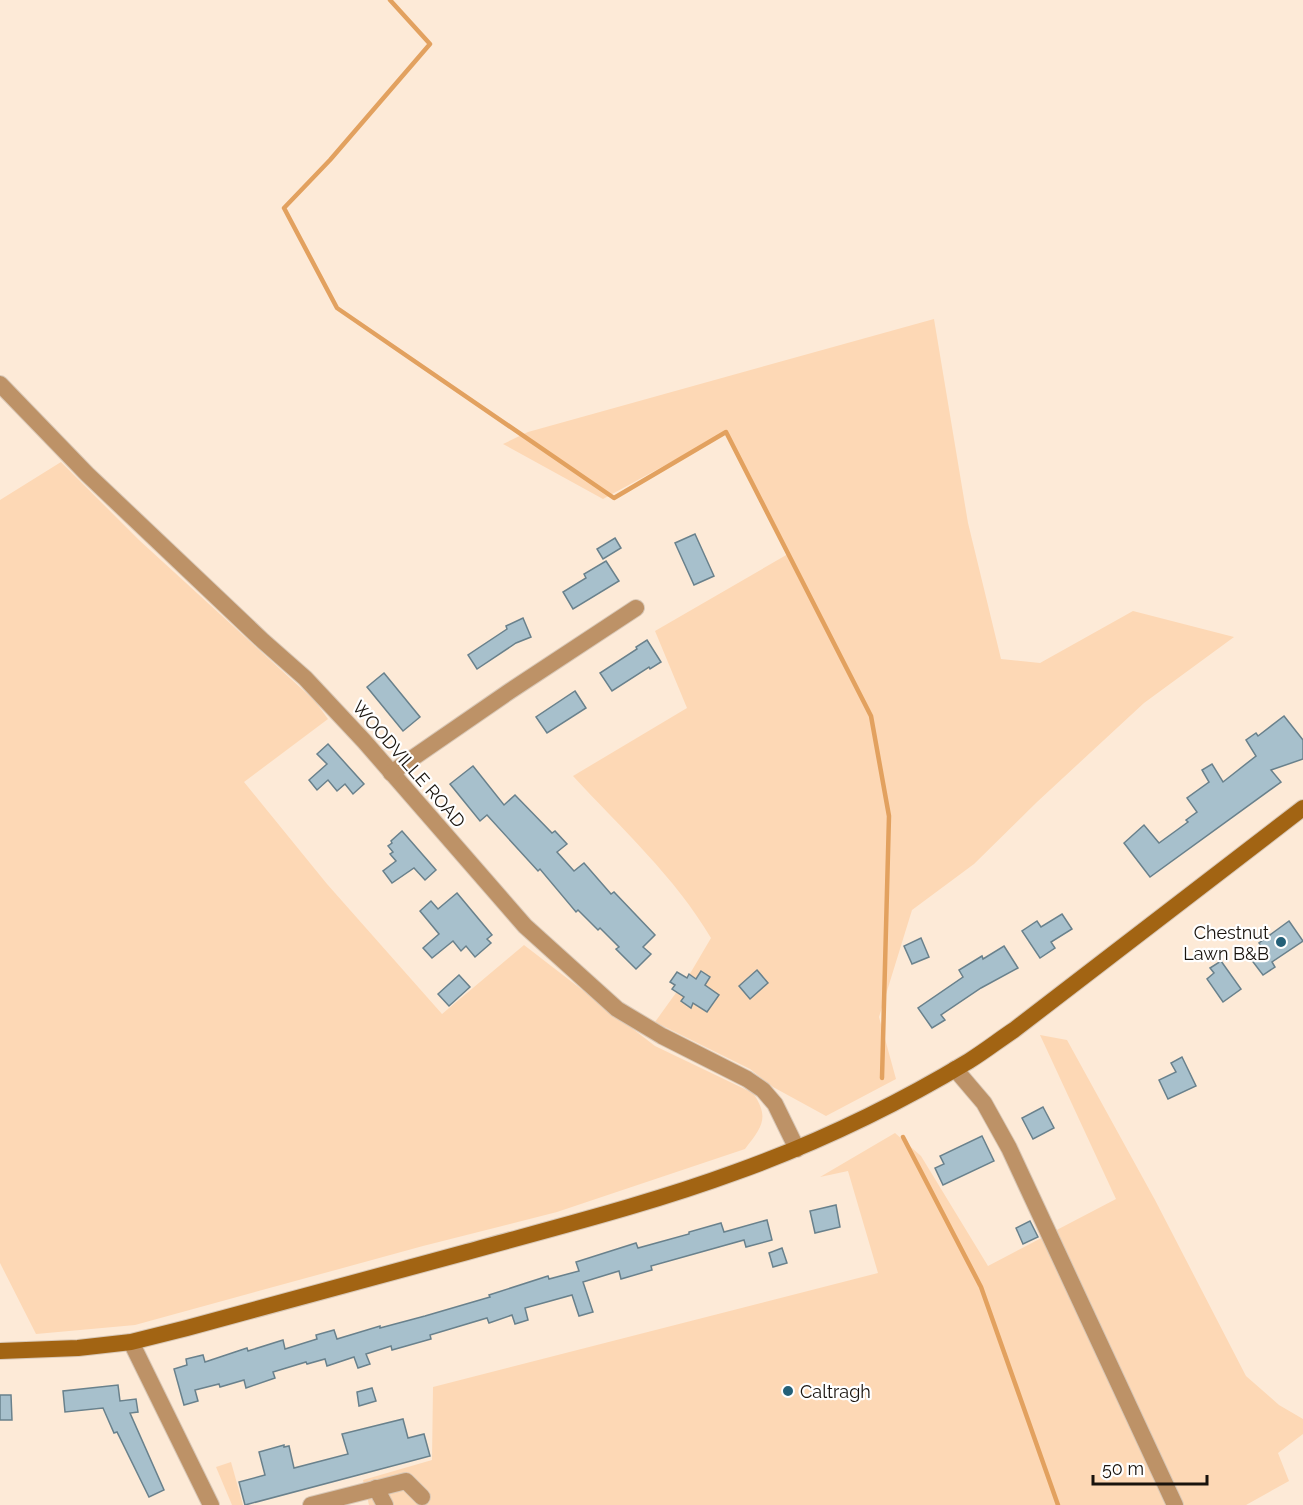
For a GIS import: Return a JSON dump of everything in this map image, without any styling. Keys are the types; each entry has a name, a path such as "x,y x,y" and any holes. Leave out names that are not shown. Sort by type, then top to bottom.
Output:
{"main road":[{"path":"0,1351 78,1348 131,1342 553,1229 692,1187 797,1149 862,1119 955,1069 1014,1030 1303,808"}],"street":[{"name":"WOODVILLE ROAD","path":"0,384 87,474 254,633 305,678 525,926 617,1009 662,1036 747,1079 763,1090 776,1104 797,1149"},
{"path":"391,773 636,608"},
{"path":"955,1069 984,1103 1009,1148 1175,1505"},
{"path":"131,1342 211,1505"},
{"path":"311,1505 406,1481 422,1497"},
{"path":"376,1488 385,1505"}],"shaded area":[{"path":"934,319 968,523 1001,659 1040,663 1133,611 1234,637 1144,703 974,864 912,910 879,1017 896,1079 826,1116 773,1087 750,1069 655,1022 691,972 711,938 681,894 664,874 573,776 687,708 655,631 788,554 726,432 603,499 503,444 528,432"},
{"path":"61,462 139,540 315,701 328,719 244,782 327,884 442,1014 524,945 655,1046 753,1093 761,1109 762,1122 745,1149 557,1212 423,1246 135,1325 36,1334 0,1263 0,500"},
{"path":"1040,1035 1067,1040 1155,1200 1246,1376 1279,1405 1303,1419 1303,1434 1278,1453 1289,1481 1246,1505 369,1505 363,1480 432,1460 433,1387 878,1273 848,1171 820,1177 895,1133 921,1156 988,1266 1116,1199"},
{"path":"231,1462 243,1505 232,1505 216,1467"}],"building":[{"path":"695,534 714,576 694,585 675,543"},
{"path":"615,538 621,548 603,559 597,549"},
{"path":"606,561 619,581 573,609 563,592 586,578 584,574"},
{"path":"523,618 531,637 516,643 477,669 468,655 507,629 506,626"},
{"path":"647,640 661,662 650,669 649,667 612,691 600,673"},
{"path":"384,673 420,717 403,731 367,687"},
{"path":"575,691 586,708 547,733 536,717"},
{"path":"1284,716 1303,740 1303,759 1271,770 1281,782 1150,877 1124,843 1144,825 1159,843 1188,822 1186,820 1197,812 1187,798 1209,782 1202,770 1212,764 1223,782 1256,756 1246,740 1256,733 1258,736"},
{"path":"328,744 364,784 353,794 345,784 337,791 328,780 317,790 309,780 327,764 317,754"},
{"path":"473,766 504,805 515,795 552,833 555,831 567,844 557,852 574,871 584,863 611,894 614,892 655,935 643,947 651,954 636,969 616,949 619,947 600,928 598,930 578,910 576,912 540,869 538,871 487,815 480,821 450,784"},
{"path":"402,831 436,870 425,880 414,868 392,883 383,871 396,861 390,854 393,852 388,846"},
{"path":"457,893 492,935 487,939 491,943 475,957 466,946 461,951 453,941 432,958 423,948 439,934 420,911 431,901 438,909"},
{"path":"1062,914 1072,929 1051,942 1055,948 1040,958 1022,931 1037,921 1041,927"},
{"name":"Chestnut Lawn B&B","path":"1289,921 1303,941 1272,962 1275,967 1263,975 1250,958 1263,949 1259,943"},
{"path":"921,938 929,957 912,964 904,946"},
{"path":"1004,946 1018,968 981,988 941,1015 945,1020 932,1028 918,1008 963,977 959,970"},
{"path":"1221,961 1241,989 1223,1002 1207,979 1214,973 1210,968"},
{"path":"757,970 768,983 750,999 739,986"},
{"path":"701,971 710,977 705,985 719,995 707,1012 693,1003 691,1008 681,1001 684,997 672,989 675,985 670,982 677,972 687,978 689,974 696,979"},
{"path":"459,975 470,987 449,1006 438,994"},
{"path":"1182,1057 1196,1086 1168,1099 1159,1080 1176,1072 1171,1063"},
{"path":"1043,1107 1054,1128 1033,1139 1022,1118"},
{"path":"982,1136 994,1161 943,1185 935,1168 944,1164 940,1156"},
{"path":"836,1205 840,1227 815,1233 810,1211"},
{"path":"767,1220 772,1240 746,1247 744,1240 651,1266 652,1270 621,1279 619,1271 583,1282 593,1312 579,1316 572,1295 525,1308 528,1320 515,1324 512,1315 489,1323 487,1318 430,1335 431,1339 392,1350 391,1346 366,1354 370,1364 358,1368 354,1357 327,1366 325,1359 307,1364 306,1362 273,1372 275,1378 246,1388 244,1380 220,1387 219,1384 195,1390 198,1401 184,1405 174,1369 187,1365 186,1359 203,1355 205,1362 247,1348 248,1351 283,1340 285,1349 317,1339 316,1335 334,1330 337,1339 490,1297 489,1295 548,1276 549,1279 579,1271 576,1262 636,1243 638,1248 721,1223 724,1232"},
{"path":"1030,1221 1038,1237 1023,1244 1016,1228"},
{"path":"782,1248 787,1263 773,1267 769,1253"},
{"path":"118,1385 120,1401 136,1399 138,1412 130,1413 164,1490 149,1497 103,1408 65,1412 63,1391"},
{"path":"372,1388 376,1401 359,1406 357,1392"},
{"path":"0,1395 11,1395 12,1420 0,1420"},
{"path":"403,1419 408,1438 424,1434 430,1456 245,1505 239,1482 265,1475 259,1452 284,1445 284,1447 289,1446 294,1468 348,1454 342,1434"}],"waterway":[{"path":"390,0 430,44 330,160 284,208 337,308 614,498 726,432 871,716 889,816 882,1078"},
{"path":"903,1137 981,1287 1058,1505"}],"place":[{"name":"Chestnut Lawn B&B","path":"1281,942"},
{"name":"Caltragh","path":"788,1391"}]}
